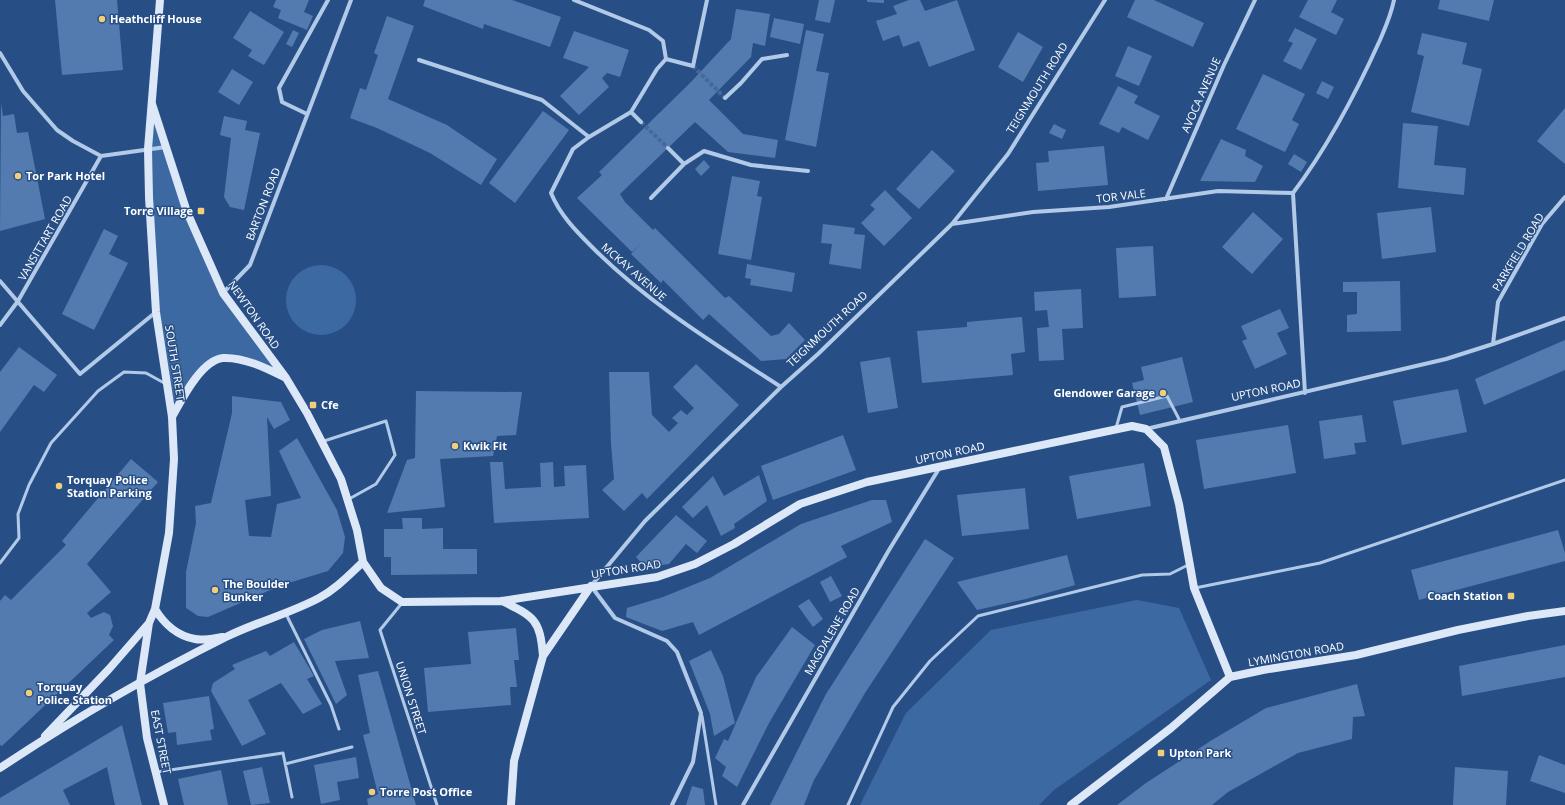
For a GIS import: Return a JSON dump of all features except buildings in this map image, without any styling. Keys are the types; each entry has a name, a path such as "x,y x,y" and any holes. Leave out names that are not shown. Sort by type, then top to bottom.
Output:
{"street":[{"name":"NEWTON ROAD","path":"160,0 152,104 187,212 223,293 286,378 307,413 341,479 358,530 363,562"},
{"path":"307,114 293,109 282,102 279,88 323,12 328,0"},
{"name":"BARTON ROAD","path":"223,293 250,265 351,0"},
{"path":"574,0 649,30 663,41 666,59 693,66 707,0"},
{"name":"TEIGNMOUTH ROAD","path":"511,805 514,761 543,656 591,586 645,521 781,387 818,354 952,224 1008,154 1105,0"},
{"name":"AVOCA AVENUE","path":"1166,199 1224,65 1255,0"},
{"path":"1305,393 1293,193 1316,162 1370,64 1391,15 1394,0"},
{"path":"0,53 23,91 57,130 73,141 101,156 166,147"},
{"path":"725,98 741,83 762,59 787,55"},
{"name":"MCKAY AVENUE","path":"666,59 657,69 631,112 589,137 573,149 551,193 560,214 609,264 669,314 781,387"},
{"path":"419,60 542,100 589,137"},
{"name":"SOUTH STREET","path":"39,742 109,669 149,623 156,609 169,533 174,459 172,417 156,312 149,197 148,149 152,104"},
{"path":"631,112 641,122"},
{"path":"668,148 684,164"},
{"path":"651,198 684,164 704,151 751,165 808,171"},
{"name":"VANSITTART ROAD","path":"0,325 18,301 101,156"},
{"name":"TOR VALE","path":"952,224 1034,212 1109,207 1218,191 1293,193"},
{"name":"PARKFIELD ROAD","path":"1493,344 1498,302 1542,224 1565,197"},
{"path":"0,281 80,374 156,312"},
{"name":"UPTON ROAD","path":"402,602 502,602 591,586 657,577 695,564 800,504 867,482 1116,429 1132,426 1146,429 1305,393 1446,359 1565,318"},
{"path":"172,417 189,385 212,362 222,358 256,363 286,378"},
{"path":"1146,429 1164,447 1178,504 1194,588 1230,677"},
{"name":"MAGDALENE ROAD","path":"743,805 889,550 940,466"},
{"path":"140,683 228,636 318,598 342,583 363,562 381,588 402,602"},
{"path":"591,586 615,618 667,641 677,652 701,713 693,762 672,805"},
{"name":"TEIGNMOUTH ROAD","path":"502,602 525,612 534,620 541,634 543,656"},
{"path":"156,609 161,619 177,632 196,639 228,636"},
{"name":"LYMINGTON ROAD","path":"1071,805 1171,728 1230,677 1356,655 1458,630 1528,616 1565,611"},
{"name":"SOUTH STREET","path":"0,768 39,742 140,683 149,623"},
{"name":"EAST STREET","path":"140,683 147,738 164,805"}],"lane":[{"path":"0,563 19,538 18,514 29,485 51,443 98,391 124,372 146,373 167,385"},
{"path":"1116,429 1122,407 1167,396 1180,421"},
{"path":"322,442 386,421 395,455 376,484 347,500"},
{"path":"1194,588 1320,563 1565,480"},
{"path":"848,805 894,707 930,661 978,616 1142,575 1170,574 1190,564"},
{"name":"UNION STREET","path":"402,602 380,630 437,805"},
{"path":"285,612 331,705 339,729"},
{"path":"701,713 716,805"},
{"path":"285,764 352,747"},
{"path":"155,772 283,753 292,797"}],"shaded area":[{"path":"152,104 187,212 223,293 286,378 256,363 222,358 189,385 172,417 156,312 149,197"},
{"path":"321,265 334,268 346,275 353,287 356,300 353,313 346,325 334,332 321,335 308,332 296,325 289,313 286,300 289,287 296,275 308,268"},
{"path":"1137,600 1179,608 1211,680 1054,790 1039,805 860,805 906,713 991,630"}],"tunnel":[{"path":"693,66 725,98"},
{"path":"641,122 668,148"}],"place":[{"name":"Heathcliff House","path":"102,19"},
{"name":"Tor Park Hotel","path":"18,176"},
{"name":"Torre Village","path":"201,211"},
{"name":"Glendower Garage","path":"1163,393"},
{"name":"Cfe","path":"313,405"},
{"name":"Kwik Fit","path":"455,446"},
{"name":"Torquay Police Station Parking","path":"59,486"},
{"name":"The Boulder Bunker","path":"215,590"},
{"name":"Coach Station","path":"1511,596"},
{"name":"Torquay Police Station","path":"29,693"},
{"name":"Upton Park","path":"1161,753"},
{"name":"Torre Post Office","path":"372,792"}]}
